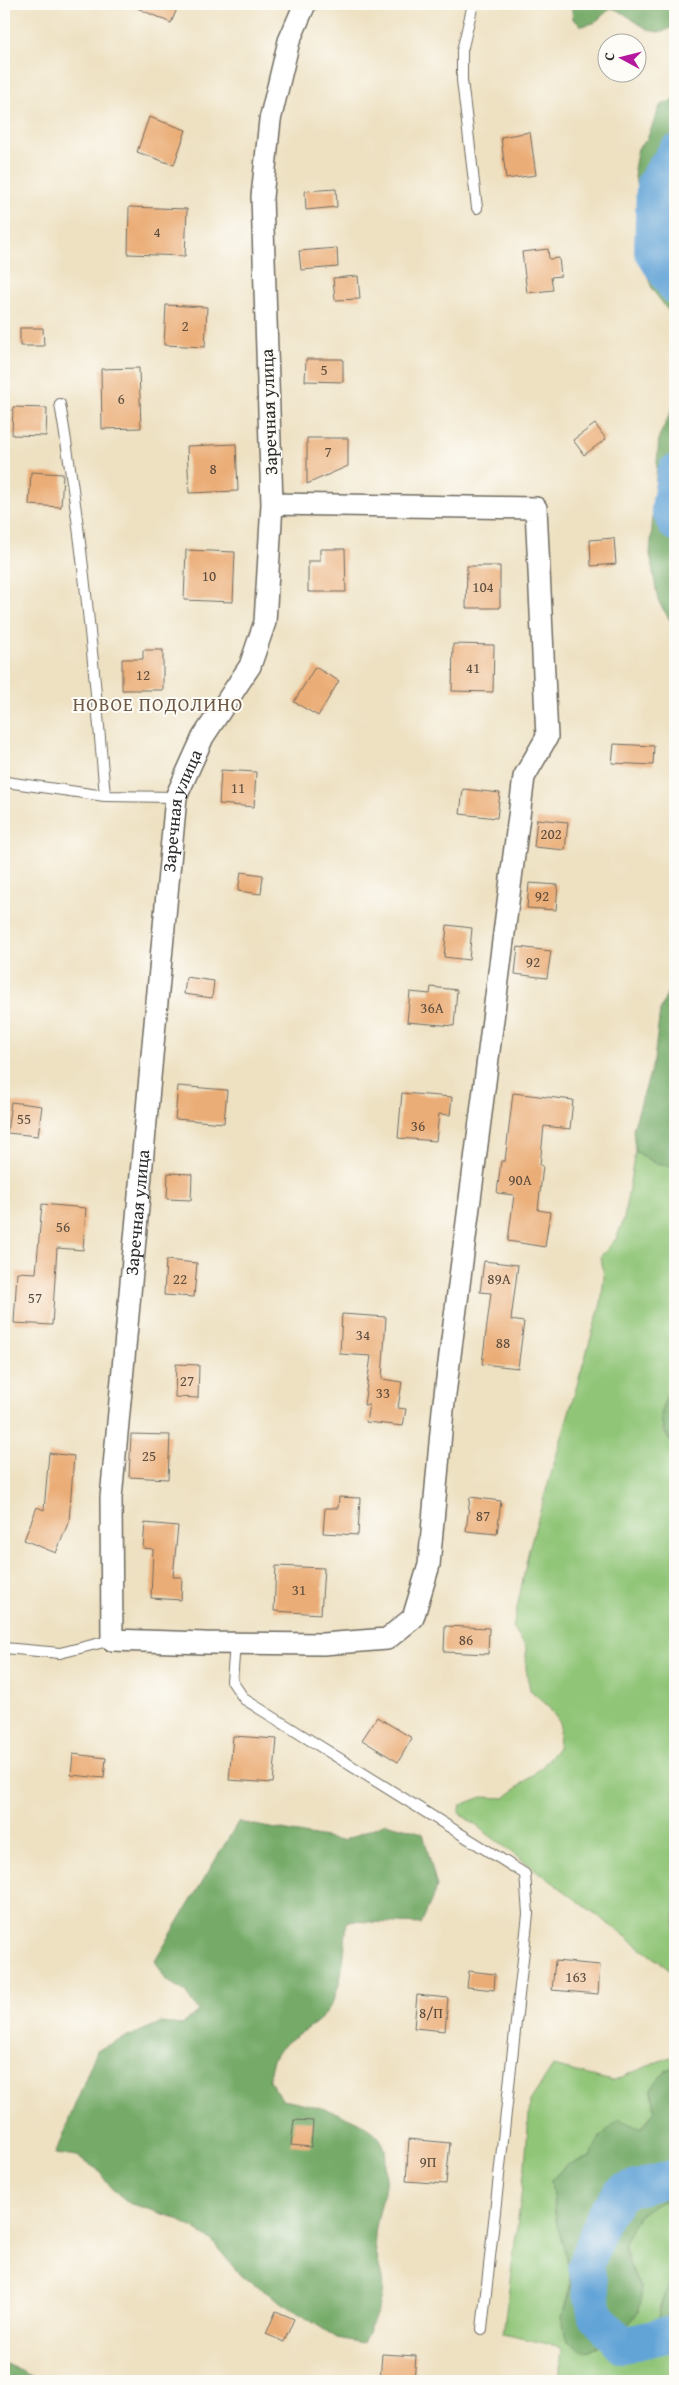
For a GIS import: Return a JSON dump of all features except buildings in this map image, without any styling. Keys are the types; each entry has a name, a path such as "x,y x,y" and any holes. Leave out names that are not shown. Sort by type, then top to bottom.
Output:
{"street":[{"name":"Заречная улица","path":"112,1640 111,1498 176,797 203,737 250,666 265,622 272,504 262,197 270,120 289,42 304,4"},
{"path":"112,1640 235,1644 322,1644 387,1639 414,1618 429,1565 443,1410 524,777 547,737 536,508 272,504"}],"lane":[{"path":"473,4 462,50 462,80 477,208"},
{"path":"60,404 72,479 95,666 105,796"},
{"path":"4,784 6,782 105,796 176,797"},
{"path":"4,1648 60,1653 112,1640"},
{"path":"235,1644 232,1681 244,1698 525,1874 528,1914 482,2329"}],"green space":[{"path":"571,4 675,4 675,24 667,30 659,32 651,30 611,8 594,23 582,26 573,19"},
{"path":"675,99 674,232 664,225 659,214 649,209 643,200 637,190 634,169 638,148 647,139 660,106"},
{"path":"673,240 675,242 675,320 652,289 645,268 650,245"},
{"path":"675,403 675,621 670,620 658,601 650,554 659,437"},
{"path":"675,987 675,1167 656,1164 635,1151 633,1129 654,1060 660,1011 669,989"},
{"path":"635,1151 656,1164 675,1167 675,1388 670,1389 663,1431 675,1448 675,1539 673,1541 675,1564 675,1973 459,1813 461,1805 482,1797 505,1798 543,1766 558,1747 560,1723 547,1705 530,1690 526,1669 526,1647 513,1628 529,1549 601,1303 604,1278 601,1256 616,1239 624,1218"},
{"path":"675,1388 675,1447 665,1432 661,1413 670,1389"},
{"path":"238,1822 342,1841 386,1823 423,1833 437,1887 421,1924 347,1921 340,1978 328,2010 316,2023 292,2038 279,2050 273,2060 270,2072 269,2080 282,2099 322,2108 353,2119 377,2135 384,2146 386,2176 375,2234 376,2251 383,2288 380,2304 363,2343 337,2338 241,2276 211,2240 193,2228 173,2217 129,2203 111,2188 97,2169 77,2157 55,2154 97,2050 160,2023 182,2025 199,2011 186,1992 166,1980 155,1961"},
{"path":"675,2055 675,2067 665,2071 655,2110 640,2129 600,2137 590,2157 567,2165 551,2180 557,2221 568,2262 570,2281 567,2303 562,2317 641,2289 631,2268 624,2245 633,2224 648,2206 675,2197 675,2279 664,2297 660,2311 658,2333 675,2338 675,2381 559,2381 562,2347 503,2334 525,2165 530,2101 553,2066 612,2081"},
{"path":"675,2067 675,2197 643,2212 634,2223 625,2242 627,2260 641,2295 641,2304 637,2313 621,2331 586,2352 566,2340 562,2317 570,2294 570,2270 557,2225 551,2180 567,2165 590,2157 600,2137 619,2119 641,2129 655,2110 651,2088 665,2071"},
{"path":"675,2279 675,2338 657,2333 660,2311 666,2291"},
{"path":"4,2363 42,2381 4,2381"}],"waterway":[{"path":"675,153 654,184 652,251 675,286"},
{"path":"675,472 669,508 675,523"},
{"path":"675,2177 622,2192 603,2217 586,2266 596,2316 623,2345 675,2333"}],"district":[{"name":"НОВОЕ ПОДОЛИНО","path":"158,704"}]}
